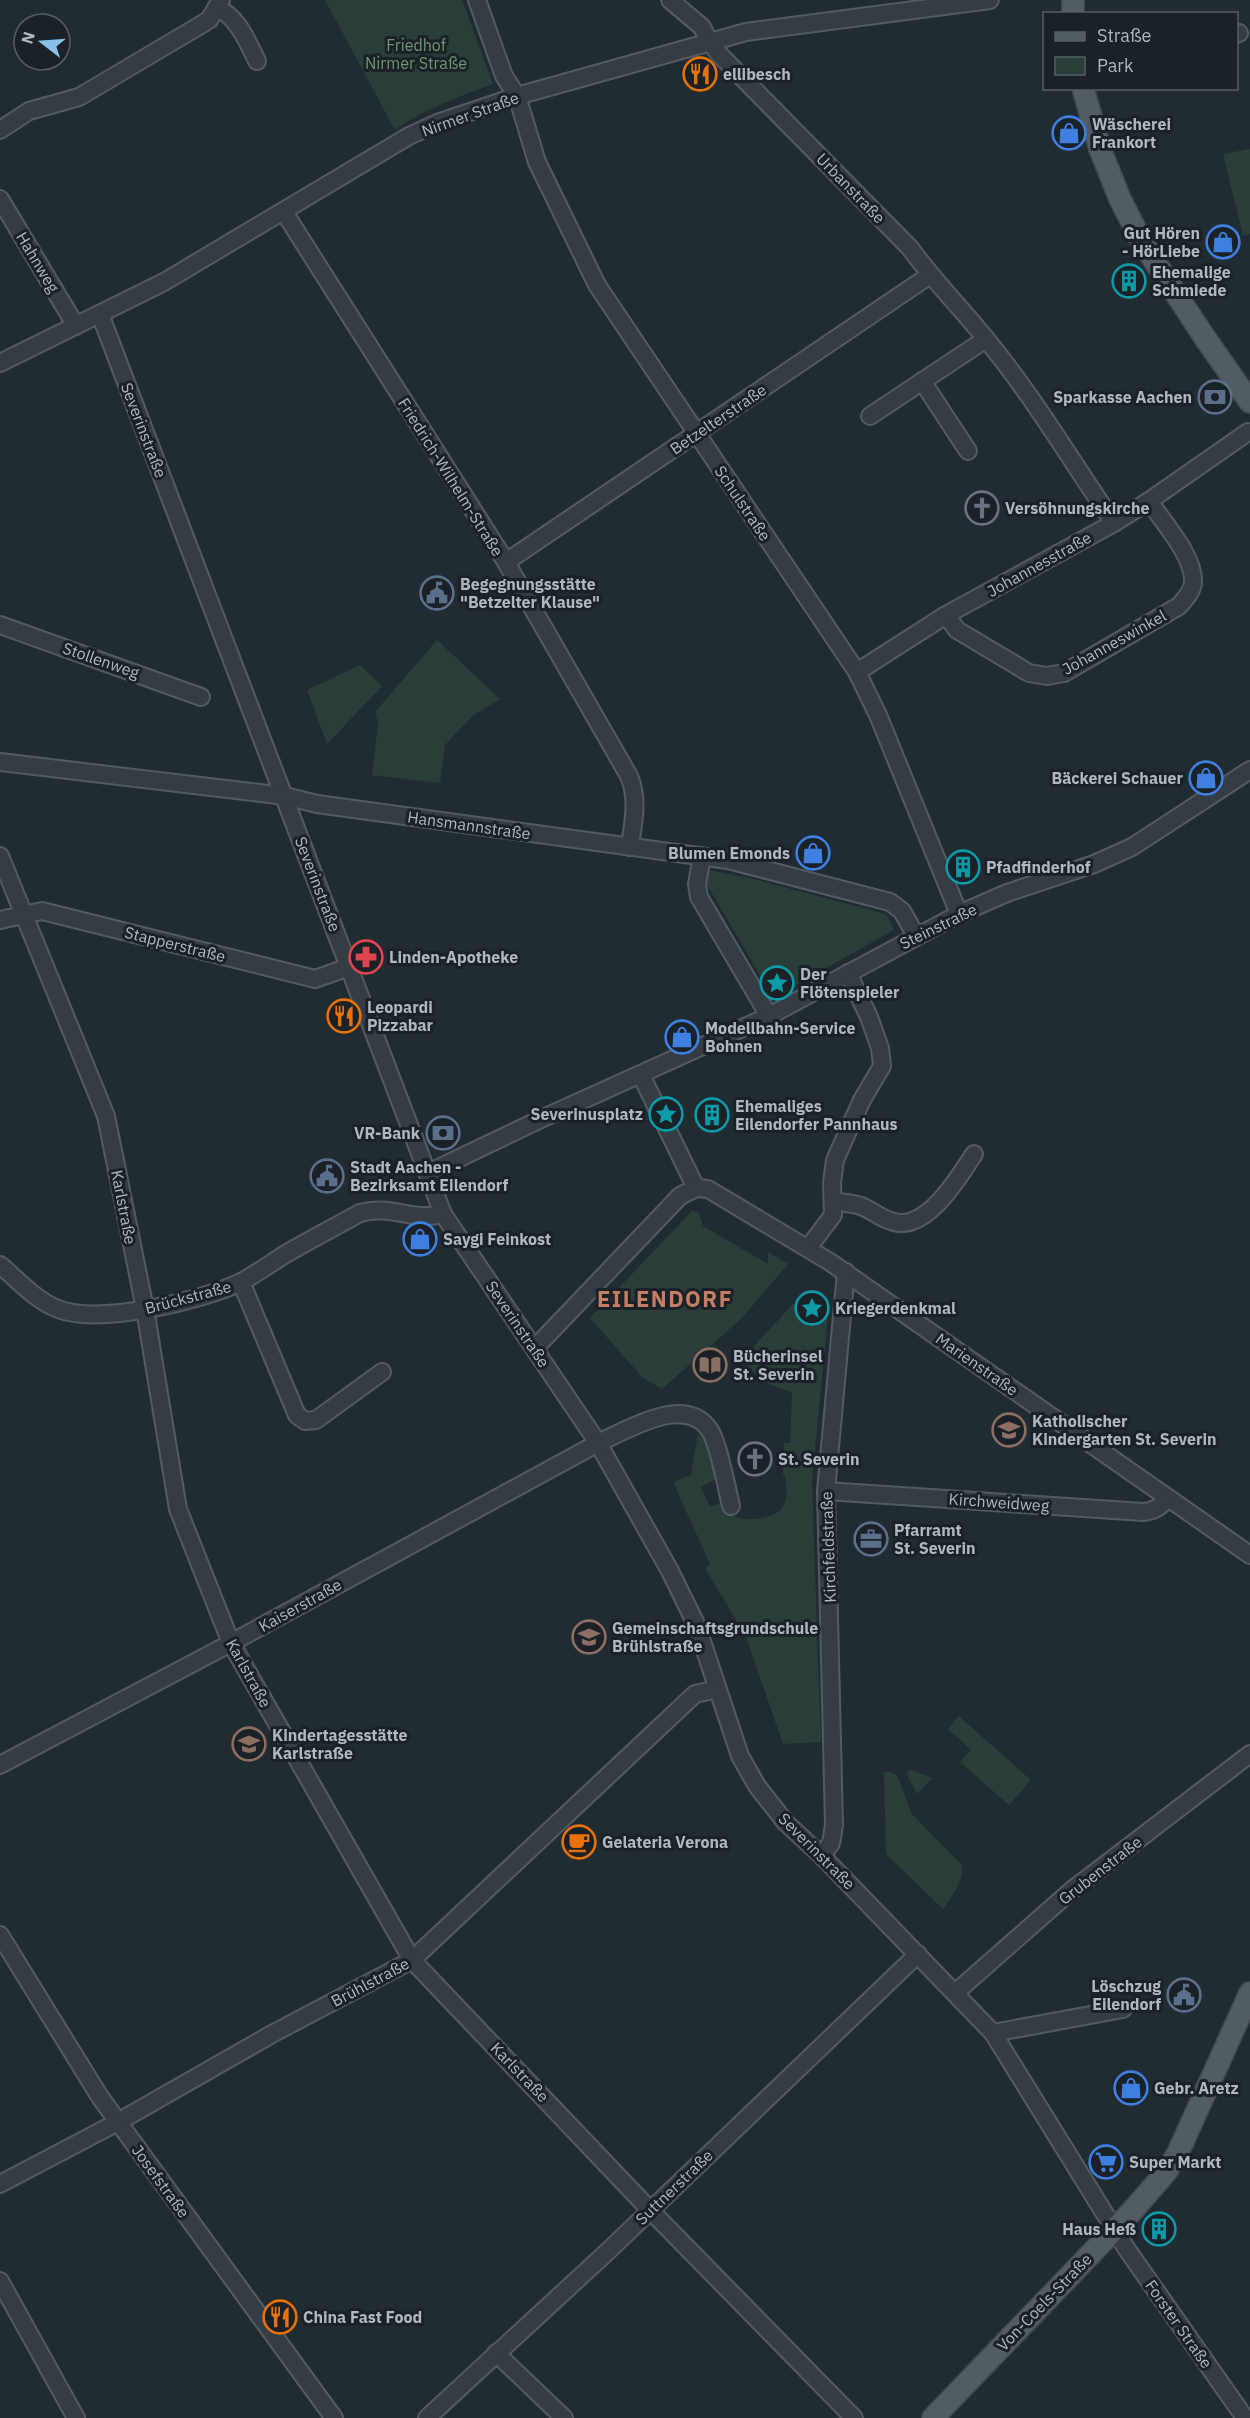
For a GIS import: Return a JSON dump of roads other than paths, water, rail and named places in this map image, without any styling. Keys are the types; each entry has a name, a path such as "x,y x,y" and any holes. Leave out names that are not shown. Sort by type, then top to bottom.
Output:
{"main road":[{"path":"1084,90 1100,149 1120,199 1142,242 1250,402"},
{"name":"Von-Coels-Straße","path":"933,2418 1116,2228 1166,2172 1245,2018 1250,1994"}],"street":[{"name":"Schulstraße","path":"477,0 504,76 517,96 537,162 597,285 857,672 879,715 959,915"},
{"name":"Urbanstraße","path":"670,0 702,27 709,41 910,248 930,275 986,339 1019,383 1114,523"},
{"name":"Nirmer Straße","path":"0,363 164,282 409,136 437,123 517,96 709,41 746,33 990,0"},
{"path":"0,130 29,111 79,97 209,20 219,4 239,26 257,61"},
{"name":"Hahnweg","path":"0,199 76,326"},
{"name":"Friedrich-Wilhelm-Straße","path":"284,212 506,562 632,783 635,790 635,807 630,847"},
{"name":"Betzelterstraße","path":"506,562 930,275"},
{"name":"Severinstraße","path":"100,314 443,1214 598,1443 670,1571 697,1626 740,1756 757,1786 786,1823 822,1856 993,2033 1116,2228"},
{"path":"870,416 986,339"},
{"path":"922,381 968,451"},
{"name":"Johannesstraße","path":"857,672 946,615 1114,523 1248,432"},
{"name":"Johanneswinkel","path":"946,615 957,630 1029,673 1047,676 1064,673 1179,606 1188,596 1193,585 1192,571 1186,555 1149,501"},
{"name":"Stollenweg","path":"0,625 201,697"},
{"name":"Hansmannstraße","path":"0,762 285,796 317,804 752,864 890,902 902,911 916,936"},
{"name":"Steinstraße","path":"428,1173 769,1016 959,915 1007,893 1094,864 1132,847 1250,770"},
{"name":"Karlstraße","path":"0,856 106,1116 145,1309 178,1509 231,1643 412,1959 650,2210 854,2418"},
{"path":"702,856 697,884 699,897 769,1016"},
{"name":"Stapperstraße","path":"0,920 42,911 315,978 350,967"},
{"path":"808,1248 833,1215 832,1183 835,1160 850,1125 882,1066 883,1058 869,1017 848,973"},
{"path":"535,1348 681,1196 696,1188 641,1075"},
{"path":"833,1201 860,1206 896,1223 914,1221 934,1207 956,1181 974,1154"},
{"name":"Marienstraße","path":"696,1188 708,1189 719,1194 846,1272 1250,1555"},
{"name":"Brückstraße","path":"0,1265 39,1299 59,1310 81,1314 109,1314 145,1309 201,1296 241,1282 360,1213 383,1210 428,1218 443,1214"},
{"name":"Kirchfeldstraße","path":"822,1856 831,1843 834,1825 826,1491 846,1272"},
{"path":"241,1282 297,1415 305,1421 316,1420 382,1372"},
{"name":"Kaiserstraße","path":"0,1765 231,1643 598,1443 663,1416 687,1413 700,1420 710,1431 731,1506"},
{"name":"Kirchweidweg","path":"826,1491 1143,1512 1160,1507 1168,1498"},
{"name":"Brühlstraße","path":"0,2184 118,2122 272,2034 412,1959 695,1694 717,1689"},
{"name":"Grubenstraße","path":"955,1993 1072,1890 1250,1754"},
{"name":"Josefstraße","path":"0,1935 52,2022 118,2122 334,2418"},
{"name":"Suttnerstraße","path":"427,2418 650,2210 918,1954"},
{"path":"993,2033 1123,2008"},
{"name":"Forster Straße","path":"1116,2228 1157,2293 1245,2418"},
{"path":"0,2281 76,2418"},
{"path":"496,2354 564,2418"}],"place":[{"name":"ellibesch","path":"700,74"},
{"name":"Wäscherei Frankort","path":"1069,133"},
{"name":"Gut Hören - HörLiebe","path":"1223,242"},
{"name":"Ehemalige Schmiede","path":"1129,281"},
{"name":"Sparkasse Aachen","path":"1215,397"},
{"name":"Versöhnungskirche","path":"982,508"},
{"name":"Begegnungsstätte \"Betzelter Klause\"","path":"437,593"},
{"name":"Bäckerei Schauer","path":"1206,778"},
{"name":"Blumen Emonds","path":"813,853"},
{"name":"Pfadfinderhof","path":"963,867"},
{"name":"Linden-Apotheke","path":"366,957"},
{"name":"Der Flötenspieler","path":"777,983"},
{"name":"Leopardi Pizzabar","path":"344,1016"},
{"name":"Modellbahn-Service Bohnen","path":"682,1037"},
{"name":"Severinusplatz","path":"666,1114"},
{"name":"Ehemaliges Eilendorfer Pannhaus","path":"712,1115"},
{"name":"VR-Bank","path":"443,1133"},
{"name":"Stadt Aachen - Bezirksamt Eilendorf","path":"327,1176"},
{"name":"Saygi Feinkost","path":"420,1239"},
{"name":"Kriegerdenkmal","path":"812,1308"},
{"name":"Bücherinsel St. Severin","path":"710,1365"},
{"name":"Katholischer Kindergarten St. Severin","path":"1009,1430"},
{"name":"St. Severin","path":"755,1459"},
{"name":"Pfarramt St. Severin","path":"871,1539"},
{"name":"Gemeinschaftsgrundschule Brühlstraße","path":"589,1637"},
{"name":"Kindertagesstätte Karlstraße","path":"249,1744"},
{"name":"Gelateria Verona","path":"579,1842"},
{"name":"Löschzug Eilendorf","path":"1184,1995"},
{"name":"Gebr. Aretz","path":"1131,2088"},
{"name":"Super Markt","path":"1106,2162"},
{"name":"Haus Heß","path":"1159,2229"},
{"name":"China Fast Food","path":"280,2317"}],"district":[{"name":"EILENDORF","path":"665,1299"}],"park label":[{"name":"Friedhof Nirmer Straße","path":"416,54"}]}
